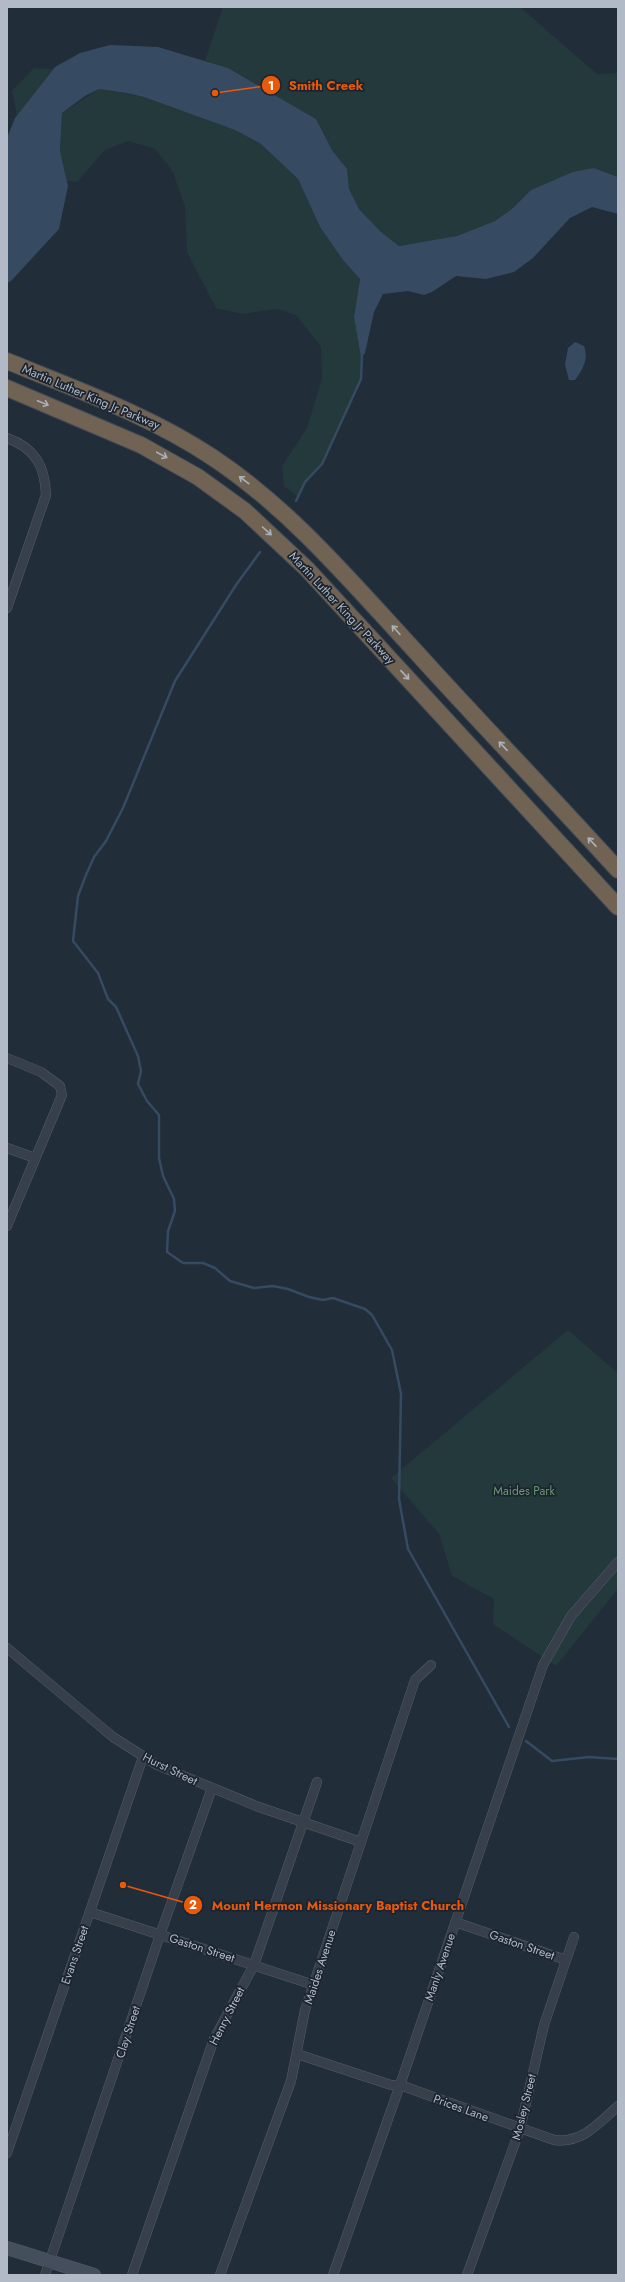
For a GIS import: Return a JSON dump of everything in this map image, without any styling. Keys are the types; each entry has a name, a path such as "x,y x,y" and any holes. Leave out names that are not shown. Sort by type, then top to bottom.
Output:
{"highway":[{"name":"Martin Luther King Jr Parkway","path":"7,361 110,403 168,430 212,457 268,498 362,593 618,870"},
{"name":"Martin Luther King Jr Parkway","path":"7,388 141,445 198,477 245,511 307,569 618,907"}],"street":[{"path":"7,438 37,458 46,478 46,495 7,608"},
{"path":"7,1058 41,1072 60,1086 62,1095 7,1226"},
{"path":"7,1148 36,1158"},
{"name":"Manly Avenue","path":"333,2275 400,2085 543,1665 571,1616 618,1562"},
{"name":"Hurst Street","path":"7,1648 113,1737 143,1757 170,1772 302,1822 361,1842"},
{"name":"Maides Avenue","path":"220,2275 291,2081 297,2054 301,2024 415,1680 431,1665"},
{"name":"Evans Street","path":"7,2154 143,1757"},
{"name":"Henry Street","path":"132,2275 214,2039 254,1965 317,1782"},
{"name":"Clay Street","path":"45,2275 160,1935 212,1788"},
{"name":"Gaston Street","path":"90,1912 314,1985"},
{"name":"Gaston Street","path":"455,1922 566,1960"},
{"name":"Mosley Street","path":"467,2275 520,2129 544,2026 574,1937"},
{"name":"Prices Lane","path":"297,2054 391,2085 400,2085 554,2140 573,2140 590,2130 618,2106"},
{"path":"7,2248 94,2275"}],"green space":[{"path":"223,7 520,7 597,74 618,73 618,177 594,168 531,190 513,208 495,221 457,236 399,246 380,231 359,209 349,189 347,169 332,150 316,119 228,68 205,61"},
{"path":"34,68 53,69 17,116 12,91"},
{"path":"99,89 144,97 235,130 261,144 298,179 320,227 343,260 360,279 354,317 361,358 361,379 322,464 305,482 298,497 284,486 282,466 307,428 322,378 321,347 296,315 277,309 242,314 216,308 187,252 185,206 172,170 155,149 128,141 105,150 77,182 67,181 60,151 62,113"},
{"name":"Maides Park","path":"568,1330 618,1373 618,1589 556,1666 493,1624 494,1599 452,1576 439,1534 391,1478"}],"water":[{"path":"110,45 158,47 228,68 316,119 332,150 347,169 349,189 359,209 380,231 399,246 457,236 495,221 513,208 531,190 573,172 594,168 618,177 618,214 592,207 570,218 533,258 514,272 486,279 456,276 432,292 424,295 408,291 383,294 374,312 365,353 361,358 354,317 360,279 343,260 320,227 298,179 261,144 235,130 144,97 99,89 85,96 62,113 60,151 68,186 59,229 11,281 7,283 7,138 15,118 55,67 80,53"},
{"path":"575,342 584,346 586,355 583,368 575,380 569,380 565,365 568,348"}],"waterway":[{"path":"296,501 305,482 322,464 361,379 362,355"},
{"path":"260,552 236,585 175,681 123,808 106,841 94,857 86,875 78,896 73,941 98,973 108,999 116,1007 138,1056 141,1071 138,1084 147,1101 159,1115 159,1158 163,1176 174,1199 175,1211 168,1231 167,1252 183,1263 203,1263 215,1268 230,1281 254,1288 273,1286 323,1300 333,1298 365,1309 372,1315 392,1350 401,1394 399,1499 408,1549 509,1727"},
{"path":"526,1741 552,1761 589,1757 618,1759"}],"place":[{"name":"Smith Creek","path":"215,93"},
{"name":"Mount Hermon Missionary Baptist Church","path":"123,1885"}]}
